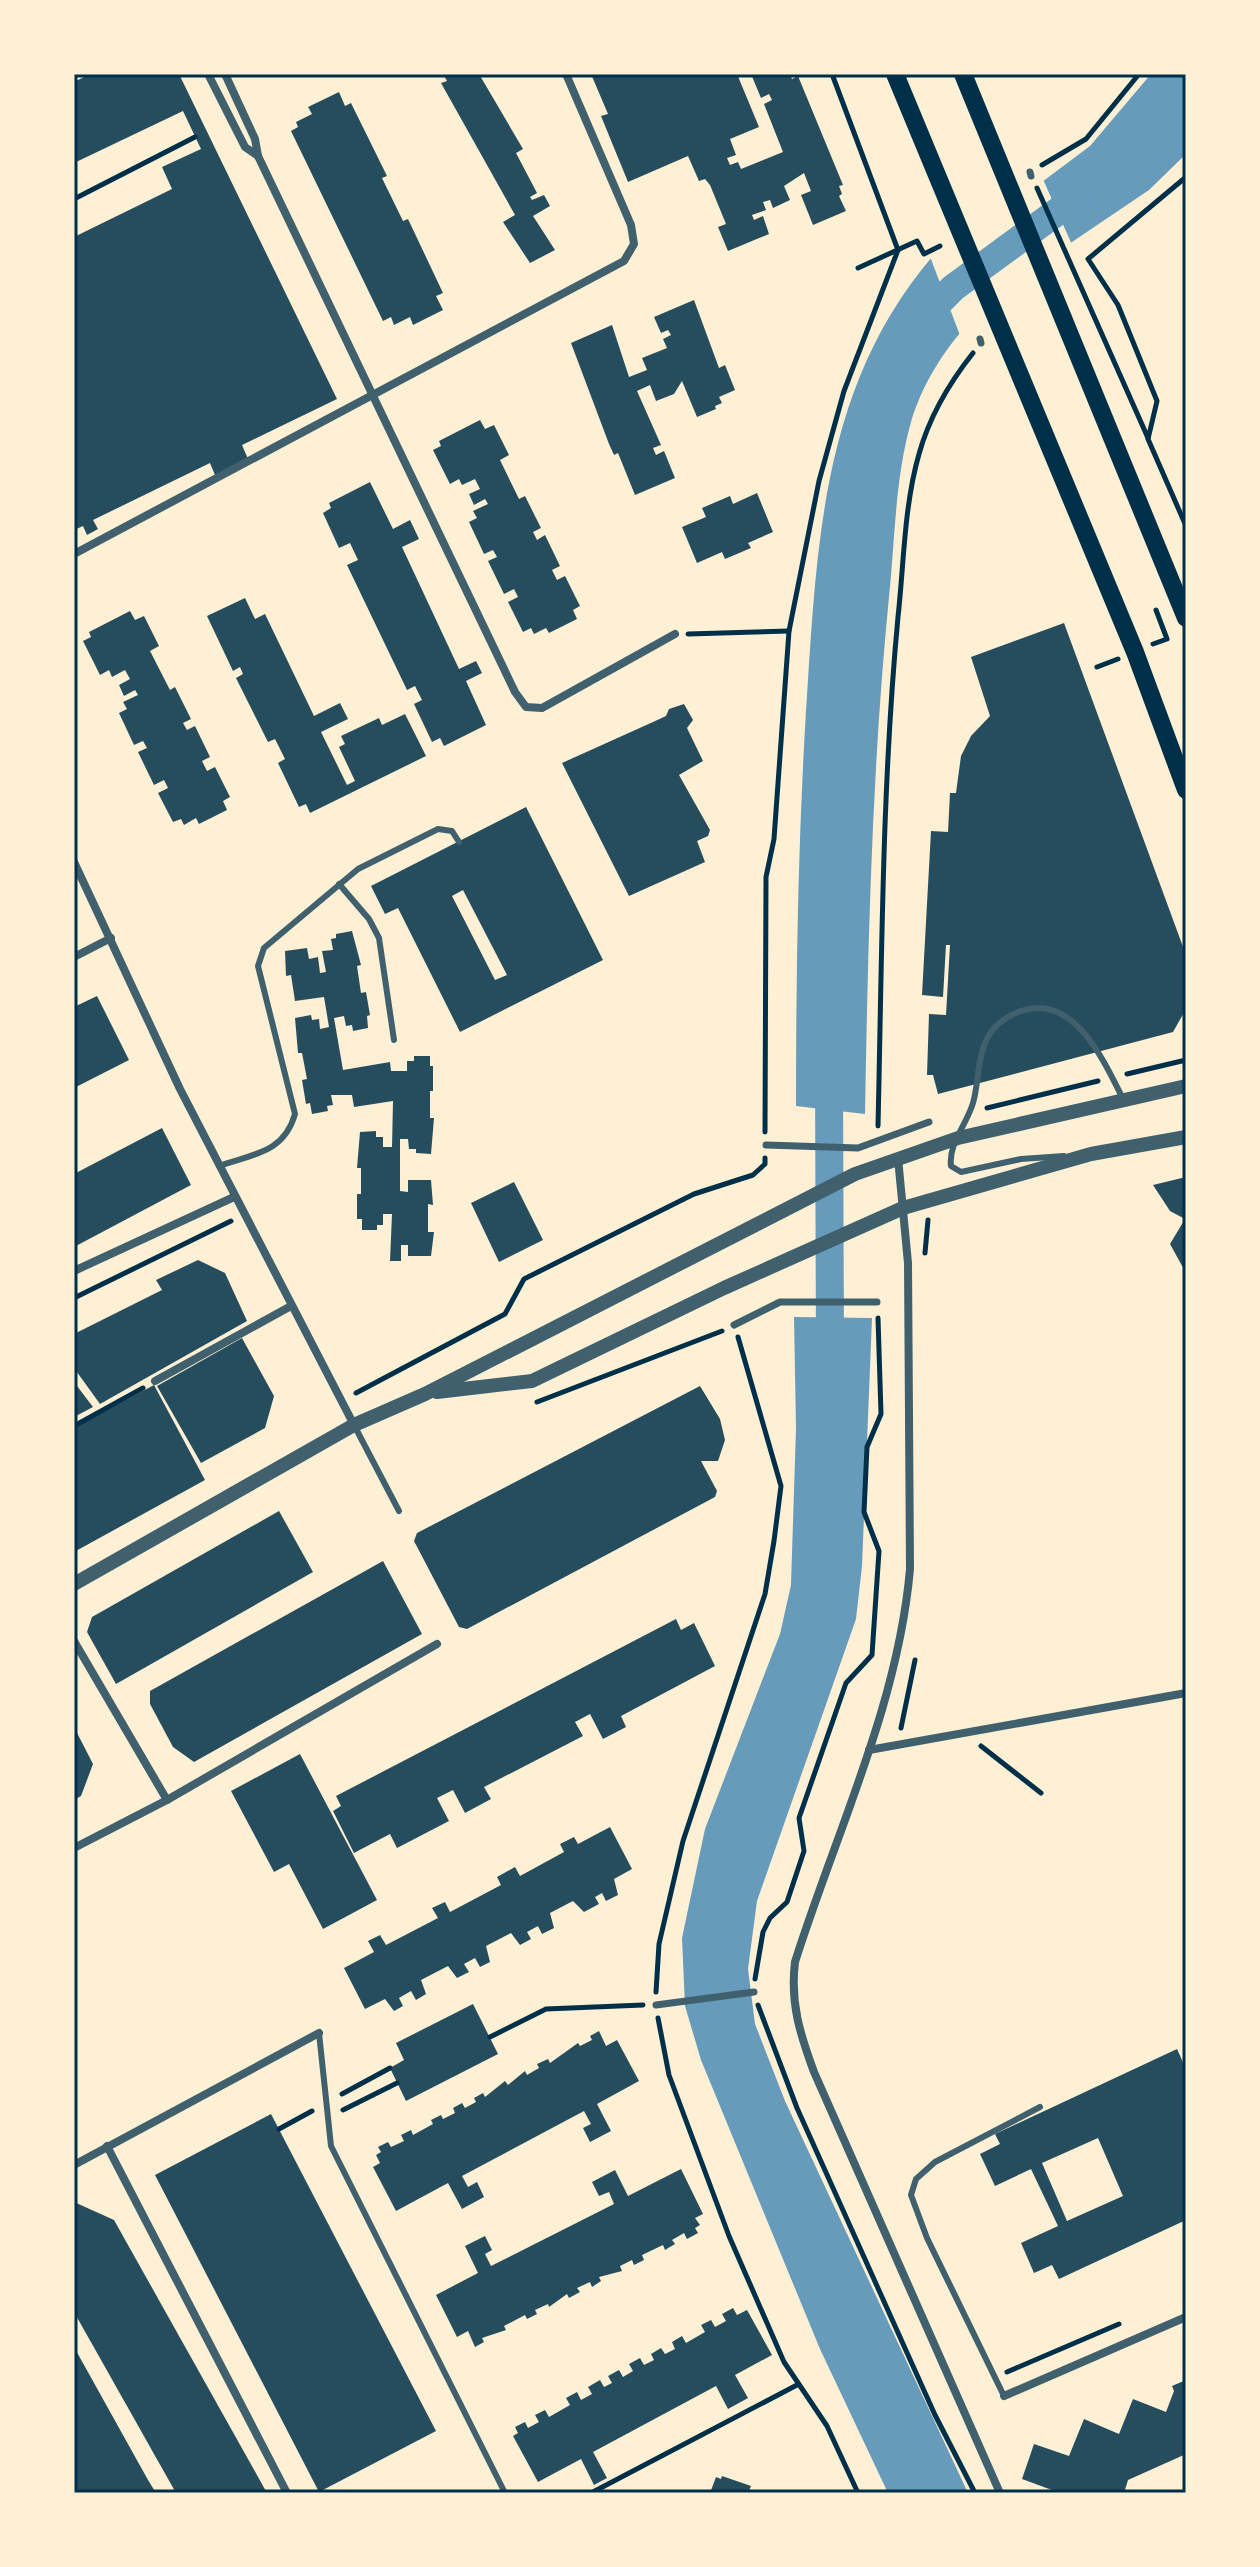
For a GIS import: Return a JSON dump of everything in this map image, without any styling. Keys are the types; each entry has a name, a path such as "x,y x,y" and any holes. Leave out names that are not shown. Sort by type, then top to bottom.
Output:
{"main road":[{"path":"895,74 1135,652 1186,790"},
{"path":"963,74 1058,297 1186,618"}],"street":[{"path":"208,74 245,147 258,156"},
{"path":"225,74 255,139 258,156 515,692 526,707 542,708 675,634"},
{"path":"74,554 624,261 634,244 631,225 566,74"},
{"path":"74,862 234,1197 354,1425"},
{"path":"74,957 111,938"},
{"path":"74,1584 354,1425 425,1394 855,1174 958,1138 1186,1086"},
{"path":"766,1145 858,1148 929,1122"},
{"path":"425,1394 532,1381 724,1288 903,1208 1091,1154 1186,1137"},
{"path":"898,1158 908,1263 910,1569 897,1664 795,1962 792,1992 795,2020 814,2072 1000,2493"},
{"path":"74,1271 234,1197"},
{"path":"734,1325 780,1302 877,1302"},
{"path":"155,1381 291,1306"},
{"path":"74,1641 167,1800"},
{"path":"74,1848 167,1800 437,1644"},
{"path":"869,1750 1186,1693"},
{"path":"656,2005 750,1992"},
{"path":"74,2165 319,2033"},
{"path":"107,2146 287,2493"},
{"path":"1004,2396 1186,2317"}],"lane":[{"path":"219,1166 273,1148 290,1133 295,1114 258,966 264,948 358,869 438,829 452,831 459,842"},
{"path":"339,884 369,919 379,938 394,1040"},
{"path":"1091,1154 1021,1159 961,1172 951,1166 950,1156 970,1112 986,1039 1005,1019 1022,1011 1041,1008 1063,1014 1099,1052 1123,1099"},
{"path":"354,1425 399,1511"},
{"path":"319,2033 331,2146 505,2493"},
{"path":"1004,2396 927,2238 911,2195 916,2179 935,2162 1040,2107"}],"path":[{"path":"341,1401 505,1314 524,1279 694,1194 753,1175 765,1164 766,877 774,839 789,631 834,421 898,250 832,74"},
{"path":"1139,74 1086,139 1030,174 1186,526"},
{"path":"74,199 195,137"},
{"path":"1148,439 1157,401 1118,305 1088,259 1186,177"},
{"path":"858,268 917,241 924,254 940,246"},
{"path":"877,1143 883,843 893,671 911,489 927,433 956,378 981,341"},
{"path":"1097,667 1167,639 1150,595"},
{"path":"675,634 789,631"},
{"path":"970,1112 1186,1060"},
{"path":"74,1298 244,1215"},
{"path":"877,1302 881,1414 867,1447 864,1512 879,1551 872,1655 846,1683 799,1818 804,1851 787,1902 770,1918 763,1932 750,1992 797,2108 935,2415 975,2493"},
{"path":"734,1325 781,1486 765,1594 683,1841 670,1892 655,1972 656,2005 669,2075 690,2139 797,2385 827,2426 858,2493"},
{"path":"74,1426 155,1381"},
{"path":"964,1733 1041,1793"},
{"path":"490,2037 546,2009 656,2005"},
{"path":"328,2117 397,2083"},
{"path":"995,2377 1127,2321"},
{"path":"591,2493 797,2385"}],"water":[{"path":"1151,74 1186,74 1186,154 1149,190 1069,244 1042,182 1090,146"},
{"path":"939,249 969,323 942,357 921,395 911,422 899,487 875,791 865,1114 796,1106 801,810 810,649 822,526 832,467 848,409 870,353 900,300"},
{"path":"794,1317 872,1318 862,1566 856,1619 757,1901 748,1969 755,2024 785,2101 968,2493 888,2493 820,2349 701,2060 685,2006 682,1938 705,1829 780,1634 791,1585 796,1428"}],"pier":[{"path":"1042,177 1071,248 1066,246 1038,183"},
{"path":"941,245 972,322 961,338 929,254"}],"building":[{"path":"90,74 179,74 337,399 242,445 248,459 215,475 210,463 93,520 98,529 87,535 83,526 74,530 74,237 172,189 162,167 201,149 183,111 74,163 74,82"},
{"path":"443,74 479,74 523,149 516,153 537,193 530,197 532,200 544,195 550,206 533,216 555,250 530,263 503,222 515,215 441,83 447,81"},
{"path":"591,74 737,74 759,127 730,139 736,155 727,158 730,165 738,162 741,169 783,152 764,104 772,100 769,94 761,98 751,74 790,74 792,79 798,76 843,185 839,186 842,194 839,196 846,211 813,225 801,195 811,191 804,173 784,186 790,200 773,208 770,200 763,202 766,210 752,215 754,220 763,216 769,234 728,251 718,227 726,224 710,185 705,179 699,181 688,156 628,182 601,116 608,114"},
{"path":"339,92 345,106 351,103 387,176 382,178 403,221 408,219 443,293 436,296 443,310 413,325 410,317 394,325 391,317 383,321 291,131 298,127 296,122 312,114 308,107"},
{"path":"694,300 719,368 725,365 735,390 719,397 722,403 715,406 716,409 697,417 682,381 674,394 656,401 650,385 637,391 661,445 653,448 656,455 664,451 675,478 635,495 618,453 614,455 609,444 571,343 612,325 629,377 647,370 642,358 667,348 663,339 671,335 668,330 661,333 654,317"},
{"path":"480,420 485,429 494,425 509,455 500,460 519,499 525,496 541,528 533,532 537,540 545,535 560,566 552,570 557,580 565,576 580,606 573,610 577,619 549,633 546,628 534,634 531,628 523,632 508,602 518,597 514,589 504,594 488,561 497,557 493,550 484,554 469,522 477,518 473,511 488,504 485,499 474,505 469,494 480,489 475,479 462,485 459,479 450,484 433,450 441,446 439,441"},
{"path":"370,482 393,529 410,520 419,539 402,547 459,669 476,661 482,673 466,681 486,725 444,746 440,738 432,742 414,704 422,700 415,686 407,690 347,565 358,560 350,543 339,548 323,513 331,508 329,503"},
{"path":"757,493 773,532 748,543 751,548 725,559 722,552 697,563 682,527 706,517 702,508 730,496 733,504"},
{"path":"245,598 255,619 265,614 314,716 340,703 348,719 321,732 347,785 355,781 339,747 345,744 341,736 379,718 382,725 405,714 426,756 310,813 306,804 299,807 278,763 285,759 275,739 268,742 236,678 243,674 240,667 233,671 207,616"},
{"path":"130,611 135,620 144,616 159,646 150,651 170,690 175,687 191,719 183,723 187,730 195,726 210,757 202,761 207,771 215,767 230,797 223,801 227,810 199,824 196,818 184,825 181,819 173,822 158,793 168,788 164,780 154,785 138,752 147,748 143,741 134,745 119,713 127,709 123,702 138,695 135,690 124,696 119,685 130,679 125,670 112,677 109,670 100,675 83,641 91,637 89,632"},
{"path":"1064,623 1186,955 1186,1009 1173,1032 938,1094 933,1075 927,1075 929,1014 946,1015 950,945 946,945 943,997 922,995 931,831 948,832 950,793 956,793 961,756 971,736 990,716 971,657"},
{"path":"684,704 693,720 687,728 703,761 679,775 710,830 708,836 697,841 705,862 629,896 562,763 666,716 669,709"},
{"path":"526,807 603,960 460,1032 398,908 385,914 371,886","holes":["463,890 507,975 495,980 452,896"]},
{"path":"352,931 361,965 357,966 361,993 366,992 370,1015 367,1016 368,1028 353,1031 352,1025 346,1026 344,1016 334,1018 343,1070 390,1062 391,1071 407,1071 407,1061 414,1061 414,1056 430,1056 430,1066 433,1066 433,1091 430,1091 430,1118 434,1118 431,1154 416,1153 416,1149 409,1149 408,1139 400,1139 400,1191 408,1192 408,1180 431,1180 433,1205 428,1204 428,1232 434,1232 431,1256 408,1256 408,1245 401,1245 401,1261 390,1261 392,1214 383,1214 383,1225 377,1225 377,1230 362,1230 362,1219 357,1219 357,1194 361,1194 361,1168 357,1168 360,1132 376,1131 376,1137 383,1137 383,1147 392,1147 393,1101 354,1107 352,1095 331,1095 333,1105 327,1106 328,1111 312,1114 310,1103 306,1104 302,1080 307,1079 302,1053 298,1053 295,1018 311,1015 312,1020 319,1019 320,1029 329,1027 324,997 295,1001 291,975 286,976 285,951 307,948 309,959 318,957 320,973 326,972 322,951 333,950 331,939 336,938 336,934"},
{"path":"97,996 129,1060 74,1088 74,1007"},
{"path":"162,1128 191,1185 74,1247 74,1174"},
{"path":"1186,1177 1186,1273 1170,1244 1185,1219 1170,1211 1153,1185"},
{"path":"514,1182 543,1240 499,1262 471,1203"},
{"path":"198,1260 225,1273 247,1321 100,1404 74,1368 74,1334 162,1290 156,1280"},
{"path":"242,1338 274,1396 265,1428 201,1463 157,1386"},
{"path":"74,1382 93,1407 74,1417"},
{"path":"154,1385 205,1480 74,1552 74,1428"},
{"path":"700,1386 720,1419 725,1440 718,1461 701,1461 717,1491 715,1497 467,1629 459,1627 414,1541 417,1533"},
{"path":"279,1511 313,1572 116,1684 87,1632 92,1617"},
{"path":"383,1561 422,1634 194,1762 173,1747 150,1704 150,1691"},
{"path":"676,1619 681,1630 694,1623 715,1666 621,1716 626,1727 603,1739 590,1714 575,1722 583,1736 484,1787 491,1799 465,1813 453,1790 437,1798 449,1821 397,1848 390,1834 354,1853 333,1811 341,1806 336,1796"},
{"path":"74,1727 93,1764 81,1796 74,1800"},
{"path":"300,1754 377,1900 323,1929 289,1864 274,1872 231,1791"},
{"path":"610,1827 632,1869 614,1879 618,1895 606,1901 602,1893 595,1897 599,1904 584,1912 573,1901 550,1913 554,1928 542,1934 538,1926 527,1932 531,1939 520,1945 511,1933 486,1946 490,1962 480,1967 475,1958 464,1964 469,1972 457,1978 448,1966 421,1980 426,1994 416,2000 411,1991 399,1998 403,2006 394,2011 385,1999 365,2009 344,1968 374,1952 368,1941 380,1935 386,1945 438,1918 432,1908 445,1902 450,1912 501,1885 497,1877 515,1867 520,1876 564,1852 560,1844 574,1837 578,1844"},
{"path":"473,2004 498,2054 406,2101 390,2068 404,2060 396,2043"},
{"path":"599,2031 606,2046 617,2040 639,2081 597,2104 611,2131 590,2142 583,2128 591,2124 584,2111 462,2176 468,2187 477,2182 484,2197 462,2209 448,2183 396,2211 373,2167 380,2163 376,2155 381,2152 378,2147 388,2142 391,2147 404,2141 401,2135 411,2130 413,2135 433,2124 431,2120 455,2113 453,2108 462,2103 465,2108 476,2102 474,2098 483,2093 485,2097 505,2081 508,2085 525,2071 527,2075 539,2068 537,2064 548,2059 550,2063 578,2043 580,2046 592,2040 590,2036"},
{"path":"1177,2049 1186,2069 1186,2220 1059,2279 1052,2265 1034,2273 1021,2243 1058,2226 1031,2169 995,2186 980,2154 1000,2144 995,2134","holes":["1098,2138 1123,2196 1067,2221 1042,2163"]},
{"path":"271,2114 436,2431 319,2492 155,2175"},
{"path":"681,2169 703,2214 695,2218 700,2225 695,2228 698,2233 687,2239 684,2233 672,2240 675,2244 665,2250 663,2245 642,2255 644,2260 634,2265 632,2260 620,2266 622,2271 599,2277 601,2281 592,2287 590,2282 577,2288 580,2292 569,2298 567,2294 549,2307 548,2304 535,2310 537,2314 527,2319 525,2315 504,2326 506,2330 482,2338 484,2342 475,2347 468,2331 457,2337 436,2295 478,2273 465,2246 485,2236 492,2250 485,2254 491,2266 614,2204 609,2192 599,2196 592,2182 615,2170 628,2196"},
{"path":"74,2202 114,2220 267,2493 176,2493 74,2312"},
{"path":"733,2308 737,2315 747,2310 772,2355 735,2375 748,2398 728,2409 716,2386 593,2452 607,2478 594,2485 581,2459 538,2482 513,2436 518,2433 515,2427 525,2422 528,2428 539,2422 535,2415 545,2410 549,2417 570,2405 566,2398 577,2392 581,2400 592,2394 588,2387 600,2380 604,2387 612,2383 608,2376 619,2370 623,2377 633,2371 629,2364 640,2358 644,2365 654,2360 651,2354 661,2348 665,2354 675,2349 672,2342 682,2336 686,2343 705,2332 701,2325 711,2320 715,2327 726,2321 722,2314"},
{"path":"74,2347 148,2480 156,2493 74,2493"},
{"path":"1186,2380 1186,2454 1128,2480 1124,2493 1060,2493 1022,2479 1034,2444 1069,2456 1084,2419 1119,2434 1133,2399 1166,2412 1174,2391 1172,2386"},
{"path":"722,2476 751,2486 748,2493 710,2493 716,2477 721,2479"}],"waterway":[{"path":"927,314 953,288 1087,190"},
{"path":"829,1072 830,1355"}]}
